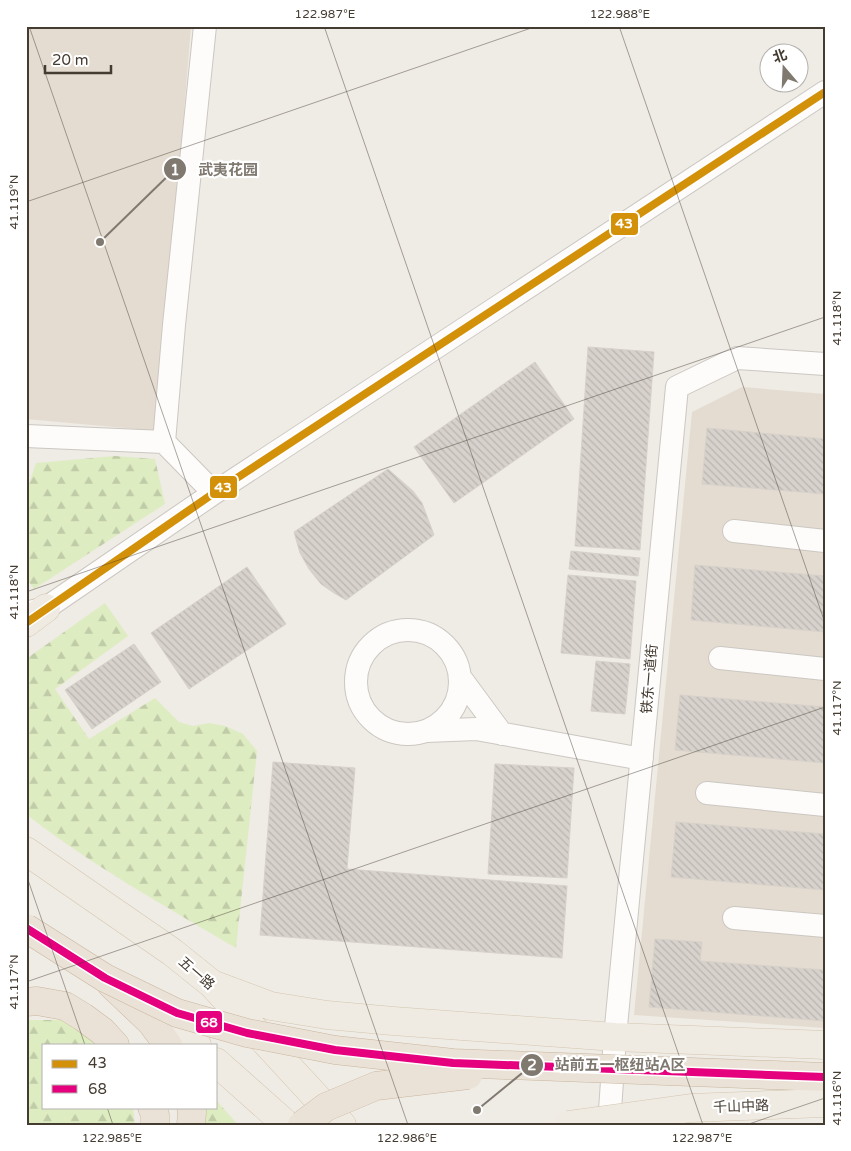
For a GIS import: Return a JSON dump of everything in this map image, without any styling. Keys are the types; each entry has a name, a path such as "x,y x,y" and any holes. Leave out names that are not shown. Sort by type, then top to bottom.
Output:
{"highway":[{"path":"26,928 105,978 177,1013 247,1033 335,1050 454,1063 825,1076"},
{"path":"105,978 151,1022 167,1044"},
{"path":"26,1002 37,1001 65,1006 102,1031 114,1044"},
{"path":"302,1125 326,1107 376,1086 549,1066"},
{"path":"152,1108 155,1115 155,1125"},
{"path":"191,1108 191,1125"}],"main road":[{"name":"五一路","path":"26,851 172,952 212,984 342,1125"},
{"path":"26,918 106,973 172,1022 196,1044"},
{"path":"212,984 271,1006 327,1015 615,1037 825,1045"},
{"path":"218,1064 287,1125"},
{"name":"千山中路","path":"568,1125 691,1108 825,1102"}],"street":[{"path":"164,442 174,325 205,26"},
{"path":"33,615 214,493 825,92"},
{"name":"铁东一道街","path":"609,1125 615,1037 677,387 737,358 825,364"},
{"path":"26,436 164,442 214,493"},
{"path":"734,532 825,541"},
{"path":"427,731 441,722 452,710 459,694 460,677 456,661 446,647 432,636 415,630 398,631 381,637 367,649 358,664 355,682 358,699 366,714 378,725 394,733 410,734 427,731 476,729 642,758"},
{"path":"720,658 825,669"},
{"path":"460,677 502,734"},
{"path":"707,794 825,805"},
{"path":"734,918 825,926"}],"shaded area":[{"path":"29,26 191,26 158,431 26,419 26,65"},
{"path":"742,387 825,394 825,1028 634,1015 692,412"}],"green space":[{"path":"115,456 155,459 165,504 34,589 26,578 26,493 36,463"},
{"path":"105,603 128,636 55,689 89,739 155,698 179,722 193,726 209,723 225,726 243,734 257,751 236,948 102,868 26,814 26,659"},
{"path":"67,1020 97,1044 42,1044 42,1108 133,1108 135,1125 26,1125 26,1021"},
{"path":"218,1102 238,1125 204,1125 203,1108 218,1108"}],"building":[{"path":"588,347 654,352 640,550 575,546"},
{"path":"535,362 574,419 454,503 414,447"},
{"path":"707,428 825,439 825,494 702,484"},
{"path":"388,469 413,491 422,503 434,535 346,600 321,584 309,569 300,553 294,532"},
{"path":"571,551 640,558 638,576 569,569"},
{"path":"695,565 825,576 825,632 691,620"},
{"path":"247,567 286,624 189,689 151,633"},
{"path":"568,575 636,581 630,659 561,653"},
{"path":"134,644 161,682 92,729 65,690"},
{"path":"596,661 630,664 625,714 591,711"},
{"path":"680,695 825,707 825,763 675,750"},
{"path":"273,762 355,768 347,869 567,886 562,958 260,935"},
{"path":"495,764 574,768 567,878 488,874"},
{"path":"676,822 825,834 825,890 671,877"},
{"path":"655,939 702,942 700,961 825,970 825,1021 649,1007"}],"transit line":[{"name":"43","path":"26,623 214,493 825,92"},
{"name":"68","path":"26,928 105,978 177,1013 247,1033 335,1050 453,1063 825,1077"}],"place":[{"name":"武夷花园","path":"100,242"},
{"name":"站前五一枢纽站A区","path":"477,1110"}]}
